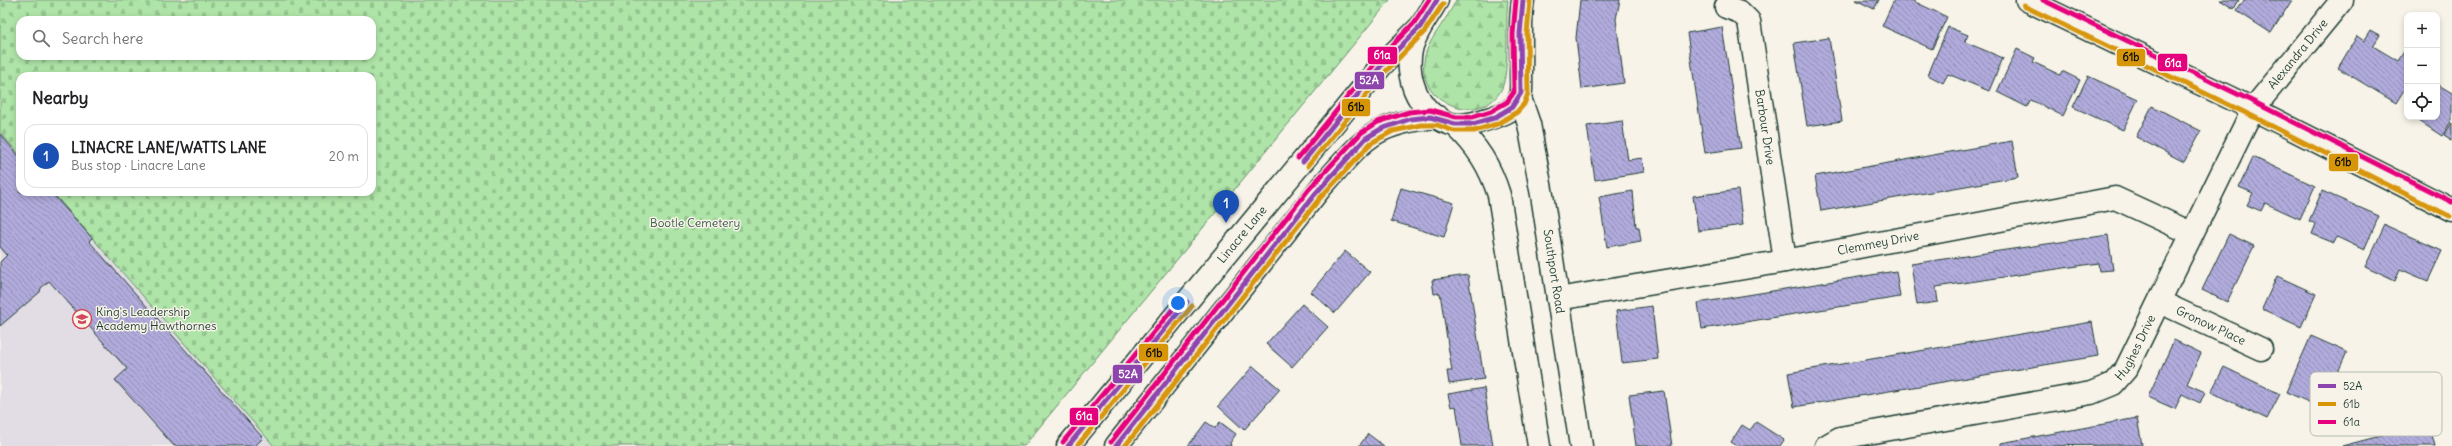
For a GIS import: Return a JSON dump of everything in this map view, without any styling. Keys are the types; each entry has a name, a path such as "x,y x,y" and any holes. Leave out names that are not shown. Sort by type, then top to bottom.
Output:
{"street":[{"path":"1437,0 1420,28 1412,46 1410,59 1413,85 1418,98 1426,109 1446,121 1474,144 1486,160 1499,195 1539,446"},
{"name":"Southport Road","path":"1523,0 1520,34 1520,98 1529,124 1581,446"},
{"path":"2026,0 2253,109 2452,210"},
{"name":"Alexandra Drive","path":"2253,109 2342,0"},
{"name":"Barbour Drive","path":"1726,7 1740,12 1749,21 1786,261"},
{"name":"Linacre Lane","path":"1068,446 1381,66 1420,28"},
{"path":"1116,446 1322,186 1368,137 1392,124 1446,121 1474,124 1502,115 1513,108 1520,98"},
{"name":"Hughes Drive","path":"1826,446 1840,438 2104,389 2121,377 2160,302 2191,233 2253,109"},
{"name":"Clemmey Drive","path":"1558,299 1786,261 2115,198 2191,233"},
{"name":"Gronow Place","path":"2160,302 2261,349"}],"shaded area":[{"name":"King's Leadership Academy Hawthornes","path":"0,132 16,150 16,196 55,196 274,446 0,446"}],"green space":[{"name":"Bootle Cemetery","path":"0,0 1390,0 1024,446 274,446 55,196 376,196 376,72 16,72 16,150 0,132"},
{"path":"1456,0 1508,0 1507,58 1502,88 1493,100 1481,106 1468,108 1454,106 1441,99 1431,90 1425,77 1424,62 1429,46"}],"building":[{"path":"1580,0 1620,0 1616,19 1624,83 1582,89 1576,38"},
{"path":"1856,0 1879,0 1874,9"},
{"path":"1894,0 1911,0 1947,17 1932,49 1882,26"},
{"path":"2220,0 2239,0 2234,9"},
{"path":"2244,0 2292,0 2271,33 2237,11"},
{"path":"1722,27 1741,148 1705,153 1687,33"},
{"path":"1948,27 1968,35 1965,42 2003,58 1989,91 1948,74 1943,83 1928,75"},
{"path":"2371,30 2380,35 2373,46 2398,61 2404,52 2404,90 2396,103 2338,68 2357,36 2364,41"},
{"path":"1829,38 1842,121 1807,126 1794,43"},
{"path":"2017,49 2035,58 2033,62 2060,75 2062,71 2080,80 2063,116 2031,100 2027,107 1997,92"},
{"path":"2088,76 2138,99 2123,130 2073,107"},
{"path":"2440,86 2452,93 2452,120 2442,136 2418,120 2440,120"},
{"path":"2152,106 2201,131 2184,162 2136,137"},
{"path":"1622,121 1628,160 1642,158 1644,172 1595,180 1587,126"},
{"path":"2452,123 2452,140 2444,135"},
{"path":"0,134 16,152 16,196 55,196 92,238 89,241 263,438 255,446 174,446 115,380 127,369 49,281 41,288 40,292 0,326 0,262 7,255 0,247"},
{"path":"2012,141 2018,177 1821,211 1815,176"},
{"path":"2253,157 2315,186 2300,219 2265,203 2261,211 2247,205 2253,193 2239,187"},
{"path":"1401,188 1454,203 1444,237 1391,221"},
{"path":"1738,190 1743,225 1698,231 1693,196"},
{"path":"1633,191 1636,227 1639,227 1641,241 1607,247 1599,197"},
{"path":"2322,191 2379,216 2364,250 2337,237 2334,243 2312,234 2316,224 2309,221"},
{"path":"2385,225 2442,251 2428,281 2400,269 2395,281 2365,267"},
{"path":"2229,234 2254,246 2227,302 2202,290"},
{"path":"2108,235 2113,270 2099,271 2098,263 1936,287 1938,302 1917,305 1911,264"},
{"path":"1345,251 1370,272 1335,313 1311,292"},
{"path":"1896,271 1900,297 1702,329 1698,303"},
{"path":"1468,275 1484,379 1449,384 1447,371 1452,371 1440,293 1434,294 1432,280"},
{"path":"2277,276 2316,294 2301,327 2262,309"},
{"path":"1302,304 1328,327 1292,367 1266,344"},
{"path":"1652,306 1658,359 1622,363 1616,311"},
{"path":"2092,322 2098,356 1794,407 1788,373"},
{"path":"2311,336 2347,352 2338,372 2310,372 2310,403 2286,392"},
{"path":"2174,340 2201,353 2187,384 2205,392 2200,403 2182,394 2175,409 2148,397"},
{"path":"1253,366 1280,389 1244,430 1218,406"},
{"path":"2224,367 2280,394 2267,419 2211,392"},
{"path":"1484,388 1493,446 1462,446 1456,406 1451,407 1448,394"},
{"path":"1664,391 1672,446 1636,446 1629,395"},
{"path":"2137,418 2142,445 2001,446 2001,443"},
{"path":"1206,422 1215,428 1220,422 1236,434 1230,443 1231,446 1188,446"},
{"path":"1756,422 1784,440 1780,446 1737,446 1731,442 1742,425 1750,430"},
{"path":"1368,434 1384,446 1359,446"},
{"path":"2380,436 2432,436 2435,446 2342,446"}],"transit line":[{"name":"61a","path":"1298,158 1376,62 1414,23 1429,0"},
{"name":"52A","path":"1303,162 1381,66 1420,27 1437,0"},
{"name":"61a","path":"1111,442 1309,189 1361,133 1378,122 1409,112 1430,110 1456,117 1472,117 1491,111 1507,102 1514,92 1513,34 1516,0"},
{"name":"52A","path":"1116,446 1315,194 1366,138 1381,129 1410,119 1430,117 1455,124 1473,124 1494,118 1512,107 1521,93 1520,34 1523,0"},
{"name":"61a","path":"2043,0 2256,103 2452,202"},
{"name":"61b","path":"1125,446 1320,198 1371,143 1393,131 1421,125 1437,125 1454,131 1474,131 1497,124 1517,112 1524,104 1528,94 1527,34 1530,1"},
{"name":"61b","path":"1308,166 1386,71 1425,31 1443,4"},
{"name":"61b","path":"2024,6 2250,115 2449,216"},
{"name":"61a","path":"1063,442 1182,298"},
{"name":"52A","path":"1068,446 1187,302"},
{"name":"61b","path":"1077,446 1192,306"}],"place":[{"name":"LINACRE LANE/WATTS LANE","path":"1226,223"},
{"name":"King's Leadership Academy Hawthornes","path":"82,319"}]}
